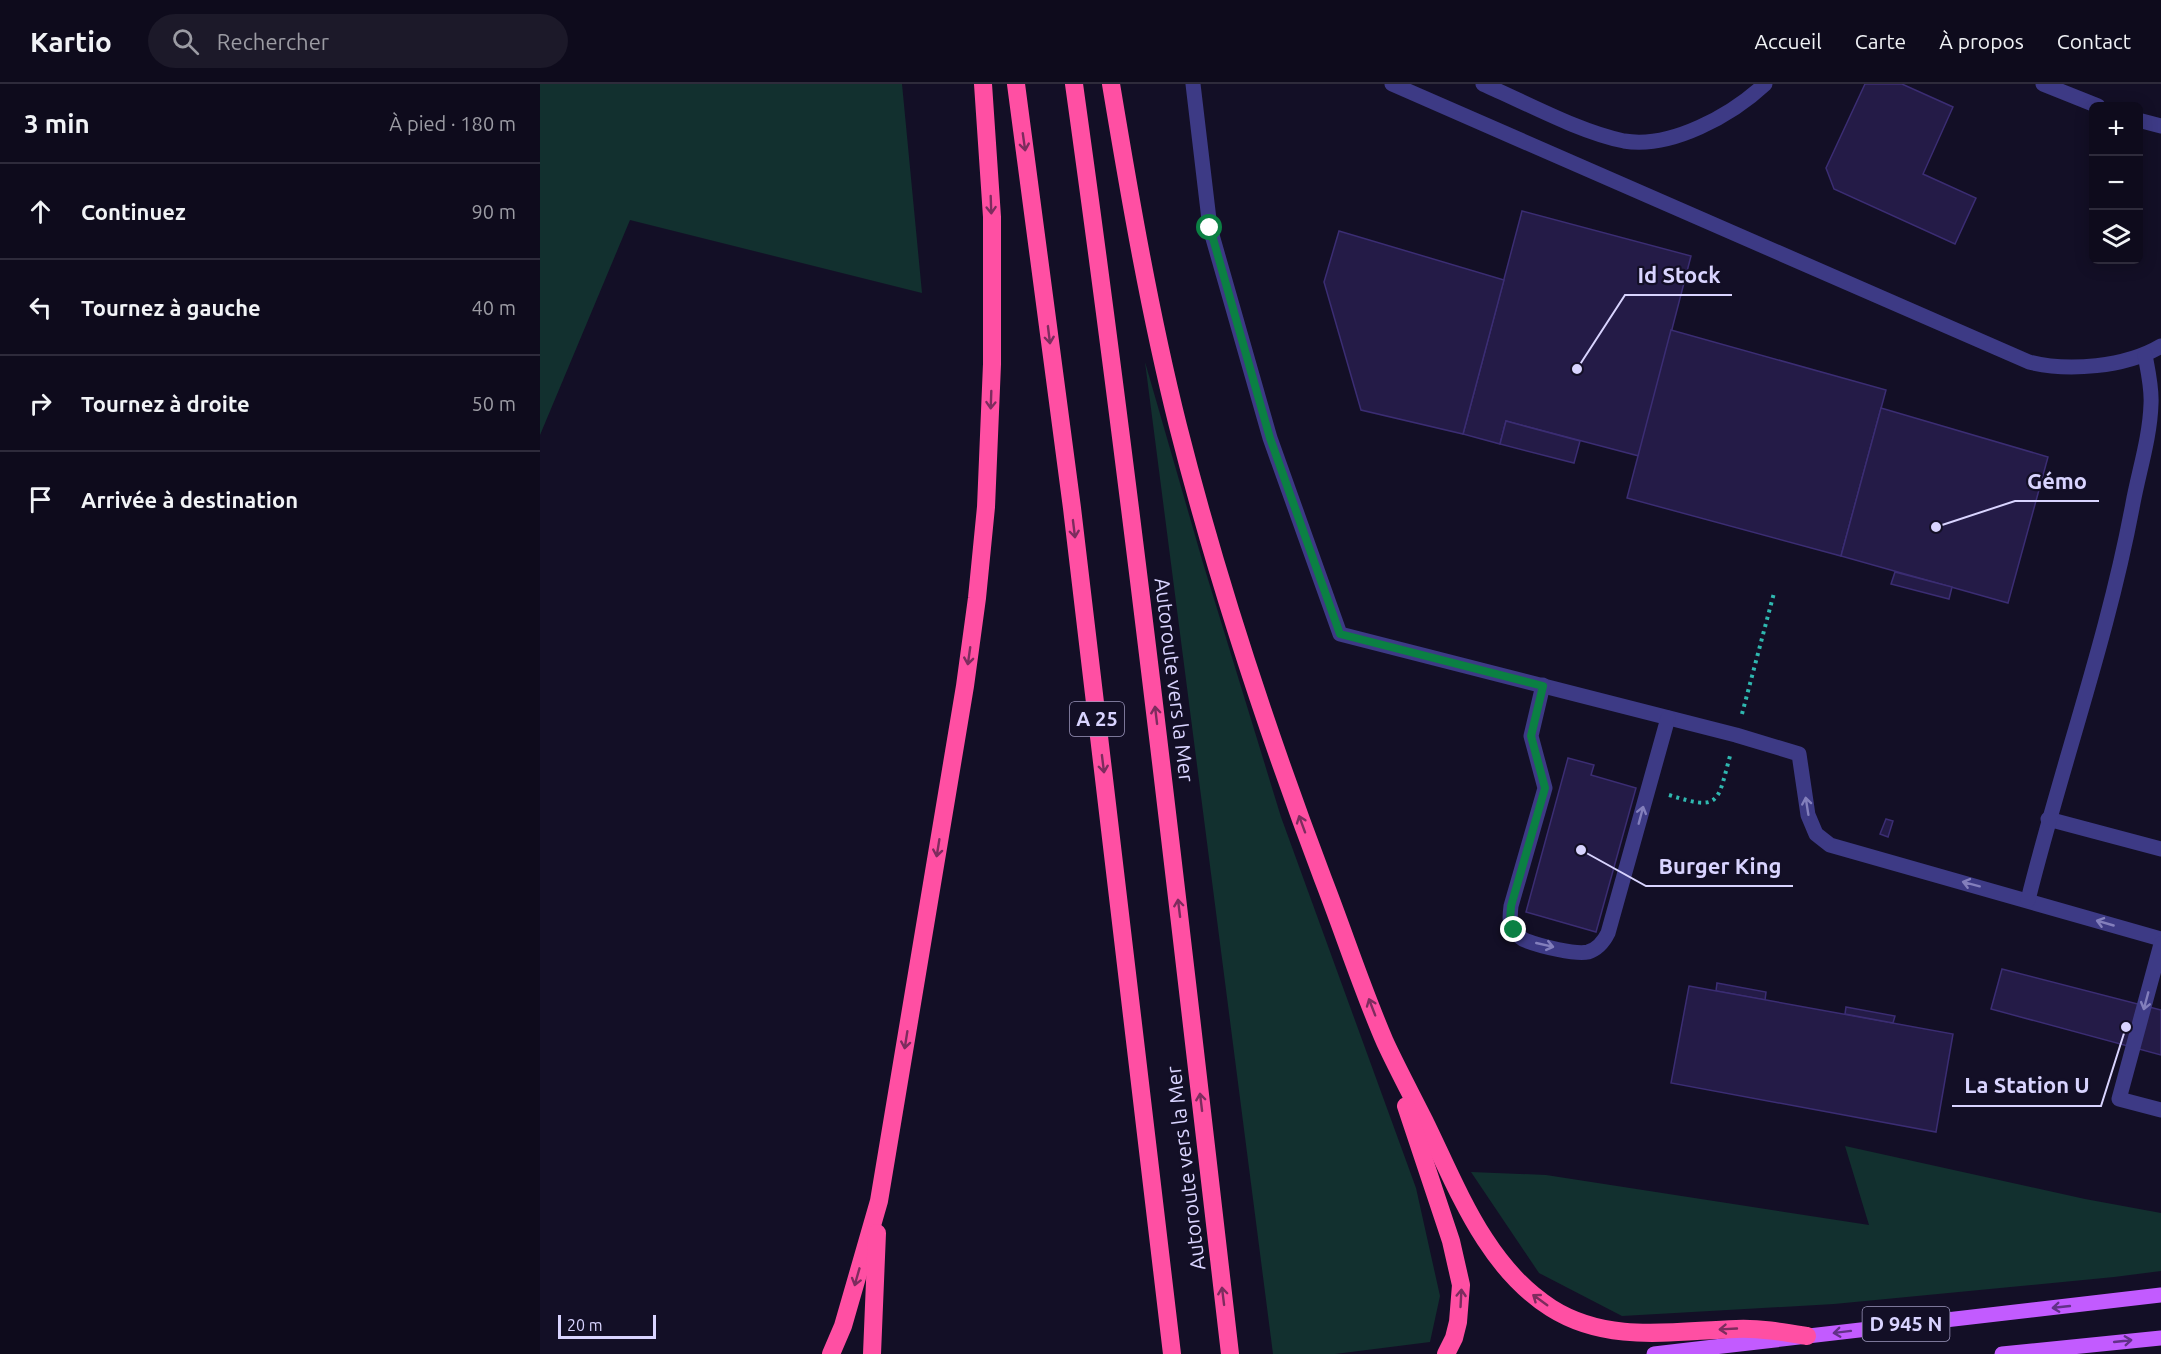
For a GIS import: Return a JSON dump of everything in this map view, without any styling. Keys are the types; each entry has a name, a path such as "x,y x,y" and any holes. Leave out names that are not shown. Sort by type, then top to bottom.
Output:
{"highway":[{"path":"831,1354 843,1326 879,1201 965,686 982,555 990,434 993,323 991,207 983,84"},
{"name":"A 25","path":"1016,84 1073,519 1172,1354"},
{"name":"Autoroute vers la Mer","path":"1074,84 1122,436 1230,1354"},
{"path":"1111,84 1160,348 1180,436 1206,529 1277,755 1386,1043 1457,1264 1461,1285 1461,1304 1454,1338 1446,1354"},
{"path":"1386,1043 1481,1234 1508,1271 1538,1299 1556,1311 1580,1322 1623,1333 1652,1334 1740,1328 1807,1336"},
{"path":"872,1354 879,1201"}],"main road":[{"name":"D 945 N","path":"1654,1354 2161,1295"},
{"path":"2002,1354 2161,1338"}],"street":[{"path":"1193,84 1210,228 1273,448 1340,634 1799,754 1808,815 1816,834 1830,845 2161,939"},
{"path":"1392,84 2029,362 2068,368 2145,355 2161,346"},
{"path":"1483,84 1582,128 1626,141 1670,138 1692,130 1731,111 1765,84"},
{"path":"2043,84 2089,102"},
{"path":"2143,121 2161,126"},
{"path":"2028,900 2048,819 2093,674 2126,544 2151,405 2145,355"},
{"path":"1543,686 1531,736 1545,788 1510,915 1514,930 1528,942 1578,953 1594,950 1605,940 1668,718"},
{"path":"2048,819 2161,849"},
{"path":"2161,944 2119,1099 2161,1110"}],"green space":[{"path":"540,84 902,84 922,293 630,220 540,435"},
{"path":"1145,362 1203,563 1281,817 1416,1188 1440,1296 1430,1342 1335,1354 1273,1354"},
{"path":"1845,1146 2085,1199 2161,1213 2161,1271 1834,1304 1622,1316 1539,1273 1471,1172 1546,1175 1869,1225"}],"building":[{"path":"1865,84 1902,84 1953,107 1923,174 1976,198 1955,244 1834,189 1826,168"},
{"path":"1522,211 1691,256 1639,456 1506,421 1500,444 1463,434"},
{"path":"1339,231 1504,280 1463,434 1361,410 1324,282"},
{"path":"1671,330 1886,390 1841,556 1627,498"},
{"path":"1881,408 2048,457 2008,603 1841,556"},
{"path":"1506,421 1580,441 1574,463 1500,444"},
{"path":"1895,572 1952,587 1949,599 1891,584"},
{"path":"1568,758 1594,765 1591,775 1636,788 1596,932 1526,912"},
{"path":"1886,819 1893,821 1888,837 1880,834"},
{"path":"2002,969 2161,1010 2161,1055 1991,1009"},
{"path":"1717,983 1766,992 1765,1000 1716,991"},
{"path":"1689,986 1953,1034 1936,1132 1671,1083"},
{"path":"1846,1007 1895,1016 1893,1023 1845,1014"}],"place":[{"name":"Id Stock","path":"1577,369"},
{"name":"Gémo","path":"1936,527"},
{"name":"Burger King","path":"1581,850"},
{"name":"La Station U","path":"2126,1027"}],"route":[{"path":"1210,228 1270,438 1340,634 1543,686 1531,736 1545,788 1511,906 1510,921 1514,930"}]}
